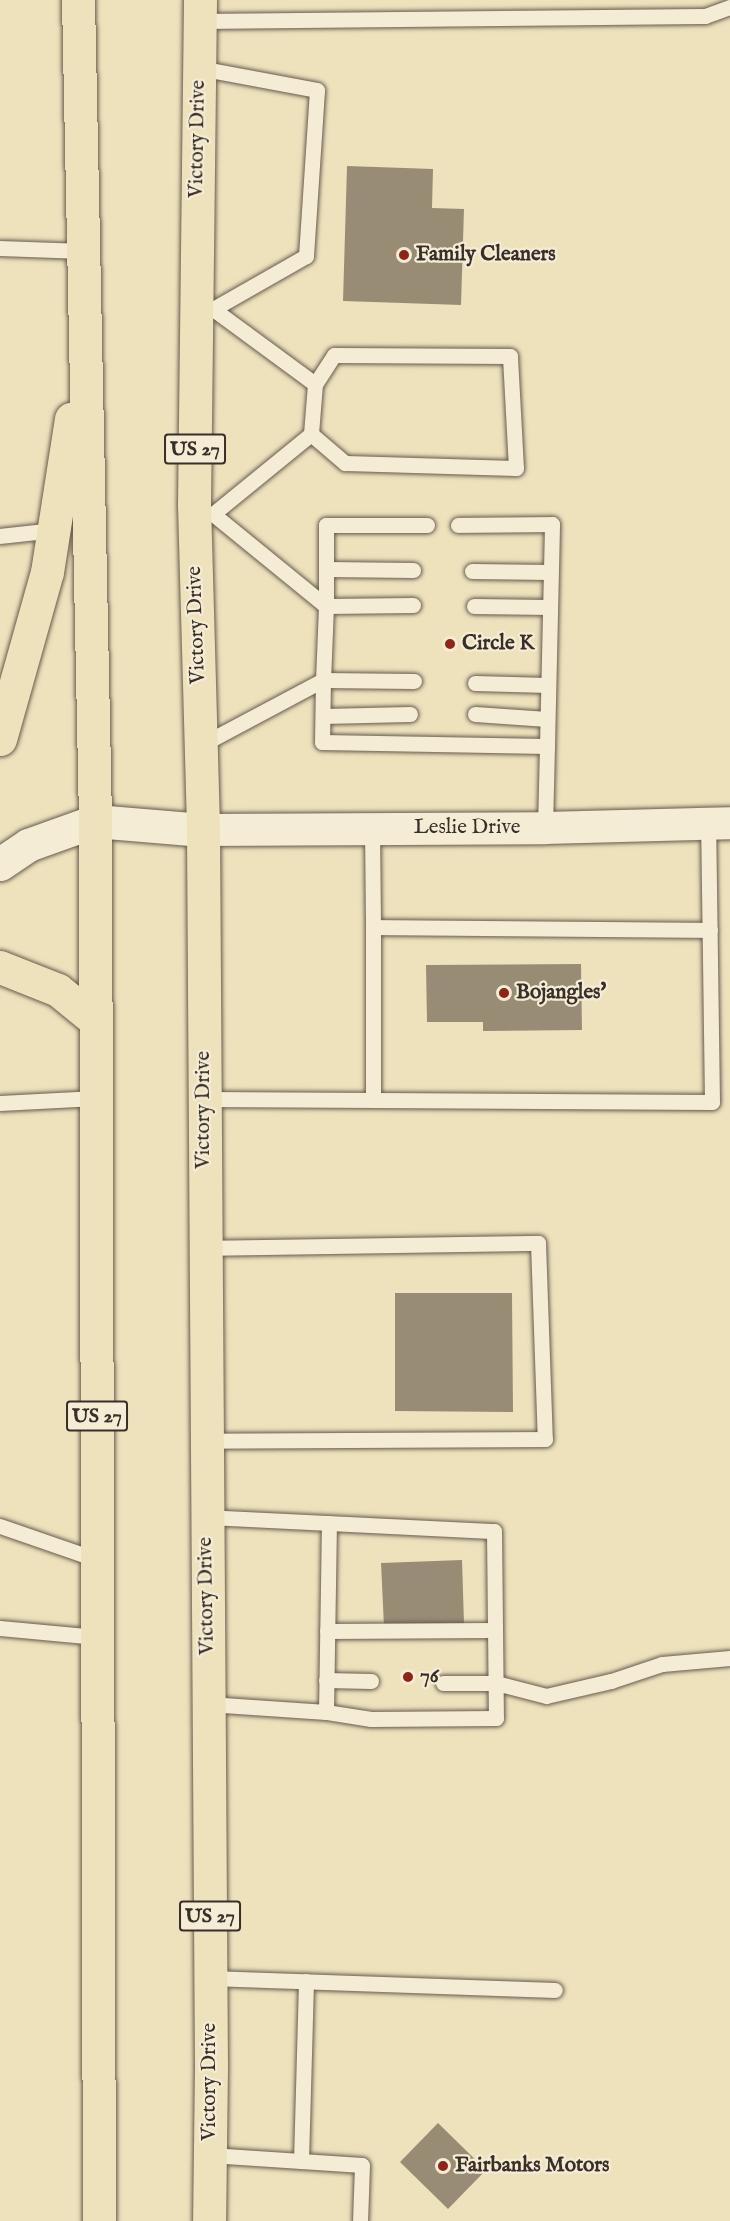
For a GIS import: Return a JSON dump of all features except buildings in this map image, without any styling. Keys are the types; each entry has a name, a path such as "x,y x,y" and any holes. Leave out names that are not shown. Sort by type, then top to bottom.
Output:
{"highway":[{"name":"US 27","path":"78,0 95,821 99,2221"},
{"name":"Victory Drive","path":"199,11 205,309 201,745 210,1978 209,2221"},
{"path":"0,739 47,572 85,325"},
{"path":"0,967 58,990 96,1021"}],"street":[{"path":"0,864 28,845 95,821 203,830"},
{"name":"Leslie Drive","path":"203,830 545,828 719,823"}],"lane":[{"path":"199,11 705,16 730,7"},
{"path":"199,68 318,90 306,256 205,309 315,384"},
{"path":"0,248 83,250"},
{"path":"334,355 510,356 516,468 345,463 312,434 315,384 334,355"},
{"path":"312,434 204,514 326,606 413,605"},
{"path":"458,525 552,524 545,828"},
{"path":"427,525 326,525 322,742 547,746"},
{"path":"0,536 54,530"},
{"path":"326,569 413,570"},
{"path":"472,571 550,572"},
{"path":"474,606 549,607"},
{"path":"201,745 323,680 414,681"},
{"path":"475,683 548,685"},
{"path":"323,716 410,714"},
{"path":"475,714 547,719"},
{"path":"204,1099 712,1102 710,930 719,823"},
{"path":"372,828 373,1100"},
{"path":"373,927 710,930"},
{"path":"0,1102 96,1098"},
{"path":"205,1248 538,1243 545,1439 206,1441"},
{"path":"206,1517 494,1531 496,1718 370,1719 326,1712 208,1704"},
{"path":"326,1712 329,1523"},
{"path":"0,1526 98,1560"},
{"path":"0,1628 97,1637"},
{"path":"327,1631 495,1630"},
{"path":"444,1683 496,1683 546,1696 611,1680 662,1664 730,1658"},
{"path":"326,1680 372,1681"},
{"path":"210,1978 555,1990"},
{"path":"300,2161 306,1981"},
{"path":"210,2155 362,2166 360,2221"}],"place":[{"name":"Family Cleaners","path":"404,255"},
{"name":"Circle K","path":"450,644"},
{"name":"Bojangles'","path":"504,993"},
{"name":"76","path":"408,1677"},
{"name":"Fairbanks Motors","path":"443,2166"}]}
